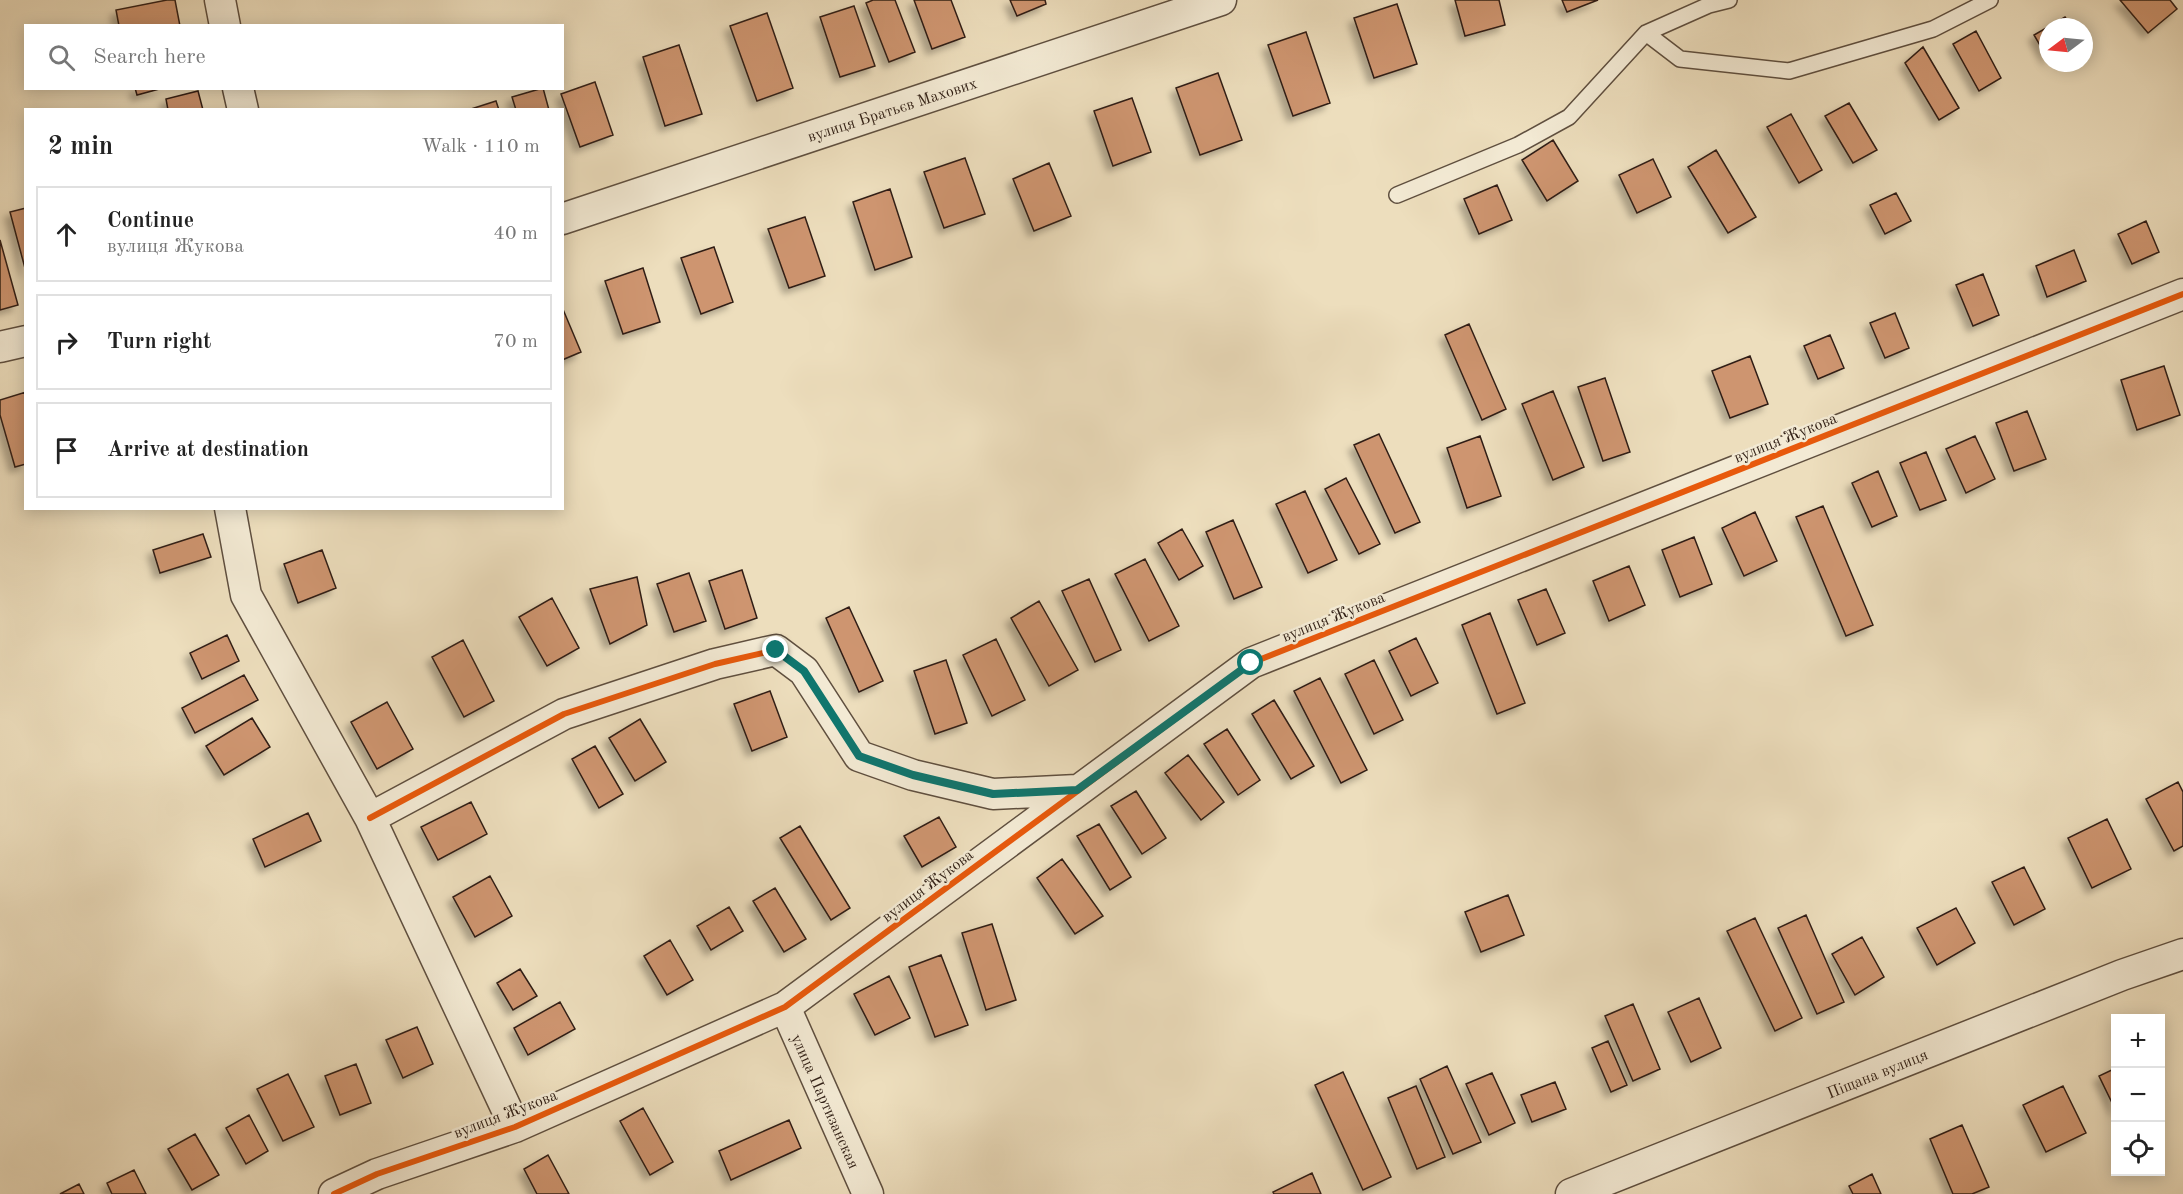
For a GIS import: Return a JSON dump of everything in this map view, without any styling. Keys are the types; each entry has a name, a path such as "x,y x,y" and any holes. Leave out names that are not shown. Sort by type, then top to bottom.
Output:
{"street":[{"path":"219,0 225,24"},
{"name":"вулиця Братьєв Махових","path":"564,218 1221,0"},
{"path":"238,90 243,108"},
{"name":"вулиця Жукова","path":"334,1194 377,1174 515,1127 785,1007 1251,663 2183,294"},
{"path":"0,347 24,341"},
{"path":"230,510 246,595 370,818 515,1127"},
{"path":"370,818 564,714 715,664 776,650 804,671 859,756 913,775 993,794 1077,790"},
{"name":"Піщана вулиця","path":"1571,1194 2122,975 2183,954"},
{"name":"улица Партизанская","path":"785,1007 868,1194"}],"lane":[{"path":"1397,195 1518,145 1569,117 1646,33 1709,5 1729,0"},
{"path":"1646,33 1680,59 1789,71 1933,29 1990,0"}],"building":[{"path":"175,0 180,24 119,24 116,10"},
{"path":"873,0 895,0 915,52 889,62 866,3"},
{"path":"914,0 951,0 965,37 932,49"},
{"path":"1010,0 1045,0 1046,4 1017,16"},
{"path":"1455,0 1499,0 1505,25 1465,36"},
{"path":"1562,0 1598,0 1567,12"},
{"path":"2120,0 2170,0 2177,9 2148,33"},
{"path":"1397,4 1417,64 1374,78 1354,18"},
{"path":"854,6 875,66 840,77 820,17"},
{"path":"767,13 793,88 757,101 730,26"},
{"path":"1976,31 2001,78 1979,91 1953,44"},
{"path":"1306,32 1330,103 1293,116 1268,45"},
{"path":"2039,32 2039,44 2034,35"},
{"path":"679,45 702,114 665,126 643,57"},
{"path":"1923,47 1959,108 1939,120 1905,63"},
{"path":"1218,73 1242,140 1200,155 1176,88"},
{"path":"595,82 613,135 580,147 561,94"},
{"path":"136,90 156,90 137,95"},
{"path":"544,90 548,108 515,108 512,97"},
{"path":"198,91 202,108 168,108 166,99"},
{"path":"1132,98 1151,152 1113,166 1094,111"},
{"path":"496,101 498,108 474,108"},
{"path":"1849,103 1877,150 1853,163 1825,116"},
{"path":"1791,114 1822,170 1799,183 1767,127"},
{"path":"1553,140 1578,181 1547,201 1522,160"},
{"path":"1716,150 1756,217 1728,233 1688,167"},
{"path":"965,158 985,214 944,228 924,172"},
{"path":"1653,159 1671,197 1637,213 1619,175"},
{"path":"1049,163 1071,216 1034,231 1013,179"},
{"path":"1497,185 1512,220 1479,234 1464,199"},
{"path":"890,189 912,257 875,270 853,202"},
{"path":"1896,193 1911,221 1885,234 1870,205"},
{"path":"24,208 24,264 10,212"},
{"path":"805,217 825,276 789,288 768,229"},
{"path":"2146,221 2159,252 2132,264 2118,234"},
{"path":"0,240 18,305 0,310"},
{"path":"714,247 733,302 701,314 681,258"},
{"path":"2074,250 2086,281 2047,297 2036,266"},
{"path":"643,268 660,322 623,334 605,281"},
{"path":"1983,274 1999,315 1973,326 1956,285"},
{"path":"564,312 581,352 564,359"},
{"path":"1895,313 1909,348 1885,358 1870,323"},
{"path":"1469,324 1506,409 1482,420 1445,335"},
{"path":"1830,335 1844,368 1818,379 1804,346"},
{"path":"1750,356 1768,404 1730,418 1712,371"},
{"path":"2164,366 2180,415 2137,430 2121,380"},
{"path":"1605,378 1630,452 1603,461 1578,387"},
{"path":"1553,391 1584,467 1553,480 1522,404"},
{"path":"24,393 24,465 15,467 0,415 0,400"},
{"path":"2027,411 2046,459 2014,471 1996,423"},
{"path":"1379,434 1420,522 1395,533 1354,445"},
{"path":"1480,436 1501,496 1467,508 1447,448"},
{"path":"1975,436 1995,479 1966,493 1946,449"},
{"path":"1926,452 1946,500 1920,510 1900,463"},
{"path":"1878,471 1897,516 1872,527 1852,483"},
{"path":"1346,478 1380,544 1359,554 1325,489"},
{"path":"1305,491 1337,560 1308,573 1276,504"},
{"path":"1823,506 1873,625 1846,636 1796,517"},
{"path":"1755,512 1777,561 1744,576 1722,528"},
{"path":"1233,520 1262,587 1234,599 1206,532"},
{"path":"1182,529 1203,566 1179,580 1158,543"},
{"path":"203,534 211,557 160,573 153,550"},
{"path":"1694,537 1712,584 1680,597 1662,550"},
{"path":"322,550 336,588 298,603 284,564"},
{"path":"1145,559 1179,626 1149,641 1115,574"},
{"path":"1629,566 1645,605 1609,621 1593,581"},
{"path":"742,570 757,618 725,629 709,581"},
{"path":"689,573 706,621 674,632 657,584"},
{"path":"637,577 647,625 610,644 590,589"},
{"path":"1089,579 1121,650 1095,662 1062,591"},
{"path":"1546,589 1565,633 1537,645 1518,600"},
{"path":"552,598 579,648 547,666 519,617"},
{"path":"1039,601 1078,670 1049,686 1011,618"},
{"path":"849,607 883,681 859,692 826,618"},
{"path":"1490,613 1525,703 1497,714 1462,625"},
{"path":"227,635 239,661 202,679 190,653"},
{"path":"1416,638 1438,683 1411,696 1389,651"},
{"path":"996,639 1025,700 992,716 963,655"},
{"path":"463,640 494,701 464,717 432,657"},
{"path":"946,660 967,723 935,734 914,671"},
{"path":"1374,660 1403,720 1374,734 1345,674"},
{"path":"244,675 258,700 195,733 182,708"},
{"path":"1320,678 1367,770 1341,783 1294,691"},
{"path":"770,691 787,737 752,751 734,704"},
{"path":"1274,700 1314,766 1291,779 1252,714"},
{"path":"387,702 413,749 377,769 351,722"},
{"path":"252,718 270,747 224,775 206,746"},
{"path":"640,719 666,762 635,781 609,738"},
{"path":"1227,729 1260,780 1238,795 1204,744"},
{"path":"595,746 623,794 599,808 572,759"},
{"path":"1188,755 1224,802 1201,820 1165,773"},
{"path":"2178,782 2183,792 2183,846 2174,851 2146,799"},
{"path":"1136,791 1166,838 1142,854 1111,806"},
{"path":"471,802 487,834 438,860 421,827"},
{"path":"308,813 321,841 265,867 253,839"},
{"path":"939,817 956,847 922,867 904,836"},
{"path":"2107,819 2131,869 2092,888 2068,838"},
{"path":"1099,824 1131,877 1110,890 1077,836"},
{"path":"800,826 850,908 831,920 780,838"},
{"path":"1062,859 1103,916 1075,934 1037,878"},
{"path":"2024,867 2045,909 2014,925 1992,882"},
{"path":"490,876 512,916 475,937 453,897"},
{"path":"775,888 806,939 784,952 753,901"},
{"path":"1508,895 1524,935 1481,952 1465,912"},
{"path":"729,907 743,931 711,950 697,926"},
{"path":"1956,908 1975,943 1937,965 1917,928"},
{"path":"1806,915 1844,1002 1817,1014 1778,928"},
{"path":"1755,918 1802,1018 1775,1031 1727,931"},
{"path":"992,924 1016,1000 986,1010 962,933"},
{"path":"1862,937 1884,977 1855,995 1832,954"},
{"path":"670,940 693,980 667,995 644,956"},
{"path":"941,955 968,1025 935,1037 909,967"},
{"path":"520,969 537,996 513,1010 497,983"},
{"path":"889,976 910,1018 875,1035 854,994"},
{"path":"1699,998 1721,1048 1691,1062 1668,1012"},
{"path":"560,1002 575,1029 528,1055 514,1028"},
{"path":"1633,1004 1660,1069 1633,1081 1605,1016"},
{"path":"417,1027 433,1064 403,1078 386,1040"},
{"path":"1608,1041 1627,1085 1611,1092 1592,1048"},
{"path":"356,1064 371,1103 340,1115 325,1076"},
{"path":"1447,1066 1481,1142 1453,1154 1420,1079"},
{"path":"2111,1070 2111,1101 2099,1076"},
{"path":"1343,1072 1391,1177 1363,1190 1315,1085"},
{"path":"1492,1073 1515,1123 1489,1135 1466,1084"},
{"path":"288,1074 314,1127 283,1141 257,1089"},
{"path":"1555,1082 1566,1109 1532,1122 1521,1095"},
{"path":"1416,1086 1445,1157 1417,1169 1388,1098"},
{"path":"2063,1086 2086,1133 2046,1152 2023,1105"},
{"path":"643,1108 673,1162 650,1175 620,1121"},
{"path":"249,1115 268,1151 246,1164 226,1128"},
{"path":"789,1120 801,1148 731,1180 719,1151"},
{"path":"1962,1125 1989,1187 1972,1194 1953,1194 1930,1139"},
{"path":"195,1134 219,1175 192,1190 168,1149"},
{"path":"548,1155 569,1194 537,1194 524,1169"},
{"path":"134,1170 146,1194 112,1194 107,1183"},
{"path":"1312,1173 1321,1194 1274,1194 1273,1192"},
{"path":"1872,1174 1881,1194 1853,1194 1849,1186"},
{"path":"79,1184 84,1194 60,1194"}],"cycle path":[{"path":"334,1194 377,1174 515,1127 785,1007 1251,663 2183,294"},
{"path":"370,818 564,714 715,664 776,650 804,671 859,756 913,775 993,794 1077,790"}],"route":[{"path":"776,650 804,671 859,756 913,775 993,794 1077,790 1251,663"}]}
